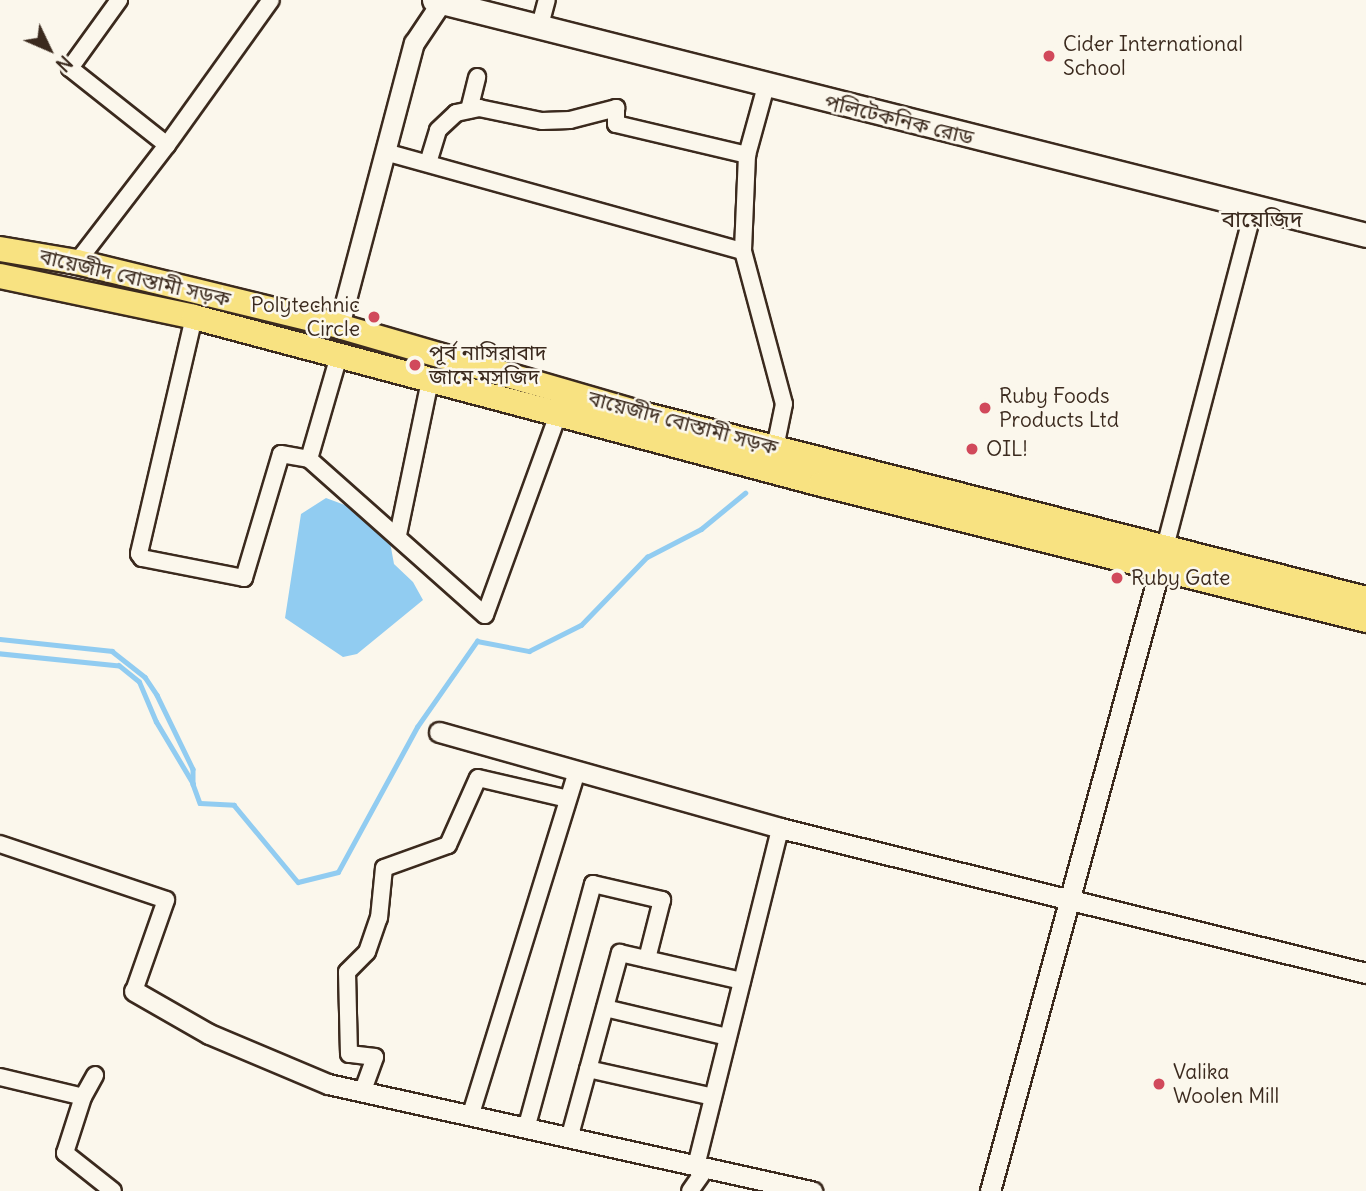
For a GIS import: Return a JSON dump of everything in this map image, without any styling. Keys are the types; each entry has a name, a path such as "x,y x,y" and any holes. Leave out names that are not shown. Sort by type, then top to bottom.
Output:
{"main road":[{"name":"পলিটেকনিক রোড","path":"437,2 1366,235"},
{"name":"বায়েজীদ বোস্তামী সড়ক","path":"0,249 77,262 339,326 1163,558 1366,620"},
{"name":"বায়েজীদ বোস্তামী সড়ক","path":"0,276 194,317 558,414 1163,558 1366,599"}],"street":[{"path":"119,0 70,68 167,145"},
{"path":"77,262 167,145 271,0"},
{"path":"539,29 547,0"},
{"path":"339,326 414,43 437,2"},
{"path":"469,110 477,78"},
{"path":"766,86 747,155 743,251 784,404 775,448"},
{"path":"428,163 438,130 456,113 469,110 570,120 616,108 616,124 747,155"},
{"path":"385,152 743,251"},
{"path":"990,1191 1071,901 1254,207"},
{"path":"194,317 140,556 244,578 281,454 309,459 398,535 485,615 558,414"},
{"path":"309,459 339,356"},
{"path":"398,535 430,380"},
{"path":"439,732 780,828 1366,974"},
{"path":"470,1117 577,771"},
{"path":"362,1093 375,1057 349,1054 347,972 367,952 379,918 384,868 447,845 478,778 568,799"},
{"path":"690,1191 701,1167 713,1097 780,828"},
{"path":"0,844 166,900 134,991 273,1064 362,1093 811,1191"},
{"path":"526,1129 593,884 662,900 647,959"},
{"path":"569,1139 620,953 742,981"},
{"path":"605,1008 728,1037"},
{"path":"588,1069 713,1097"},
{"path":"95,1075 83,1097 65,1153 113,1191"},
{"path":"0,1077 83,1097"}],"water":[{"path":"326,498 369,514 388,531 394,564 413,582 423,600 357,654 343,657 285,618 301,514"}],"waterway":[{"path":"193,784 200,803 234,805 298,882 338,872 417,727 477,641 529,651 581,625 647,557 701,529 745,493"},
{"path":"0,639 112,651 145,677 157,695 193,769 193,784 156,722 139,682 119,666 0,654"}],"place":[{"name":"Cider International School","path":"1049,56"},
{"name":"Polytechnic Circle","path":"374,317"},
{"name":"পূর্ব নাসিরাবাদ জামে মসজিদ","path":"415,365"},
{"name":"Ruby Foods Products Ltd","path":"985,408"},
{"name":"OIL!","path":"972,449"},
{"name":"Ruby Gate","path":"1117,578"},
{"name":"Valika Woolen Mill","path":"1159,1084"}],"district":[{"name":"বায়েজিদ","path":"1262,219"}]}
